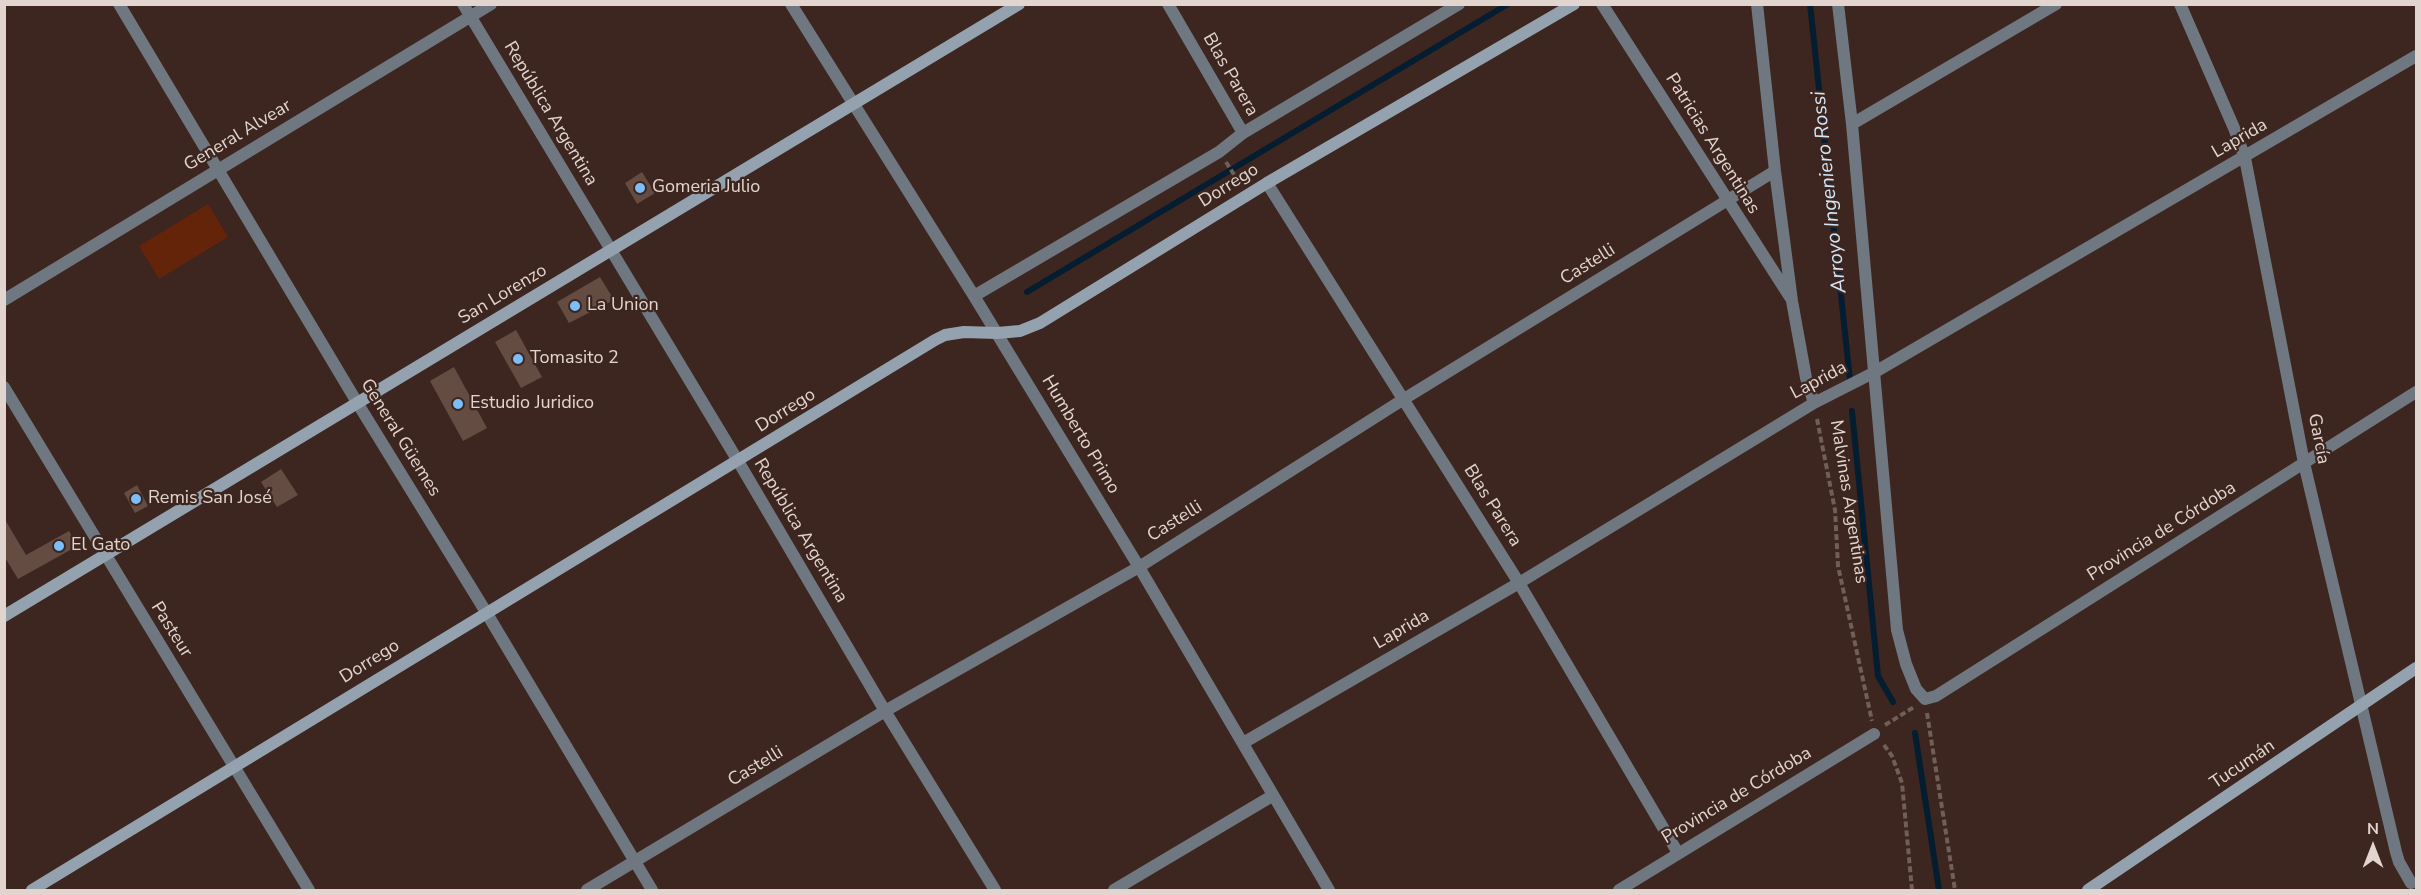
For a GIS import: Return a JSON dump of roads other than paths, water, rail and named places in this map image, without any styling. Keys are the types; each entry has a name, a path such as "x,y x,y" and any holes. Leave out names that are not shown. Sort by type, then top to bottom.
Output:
{"street":[{"name":"General Güemes","path":"119,4 357,404 486,612 652,891"},
{"name":"República Argentina","path":"462,4 995,891"},
{"name":"General Alvear","path":"4,300 491,4"},
{"name":"Humberto Primo","path":"791,4 997,333 1139,567 1329,891"},
{"name":"San Lorenzo","path":"4,616 1019,4"},
{"name":"Blas Parera","path":"1168,4 1243,133"},
{"name":"Dorrego","path":"974,296 1219,152 1243,133 1459,4"},
{"name":"Dorrego","path":"32,891 486,612 945,335 1020,331 1040,323 1267,183 1574,4"},
{"name":"Patricias Argentinas","path":"1602,4 1792,301"},
{"name":"Malvinas Argentinas","path":"1757,4 1792,301 1806,378 1814,403"},
{"name":"Malvinas Argentinas","path":"1838,4 1852,124 1898,630 1905,664 1916,689 1924,699"},
{"path":"1852,124 2056,4"},
{"name":"García","path":"2180,4 2245,158 2304,463 2360,707 2399,862 2410,884"},
{"name":"Laprida","path":"1243,743 1519,583 1814,403 1875,372 2245,158 2416,56"},
{"name":"Castelli","path":"587,891 634,860 885,711 1139,567 1404,399 1775,171"},
{"name":"Blas Parera","path":"1267,183 1519,583 1678,853"},
{"name":"Pasteur","path":"4,387 309,891"},
{"name":"Provincia de Córdoba","path":"1924,699 1935,696 2416,392"},
{"name":"Tucumán","path":"2088,891 2416,668"},
{"name":"Provincia de Córdoba","path":"1619,891 1874,734"},
{"path":"1114,891 1272,796"}],"waterway":[{"path":"1027,292 1508,4"},
{"name":"Arroyo Ingeniero Rossi","path":"1810,4 1850,380"},
{"path":"1852,411 1878,676 1893,702"},
{"path":"1915,733 1939,890"}],"place":[{"name":"Gomeria Julio","path":"640,188"},
{"name":"La Union","path":"575,306"},
{"name":"Tomasito 2","path":"518,359"},
{"name":"Estudio Juridico","path":"458,404"},
{"name":"Remis San José","path":"136,499"},
{"name":"El Gato","path":"59,546"}]}
